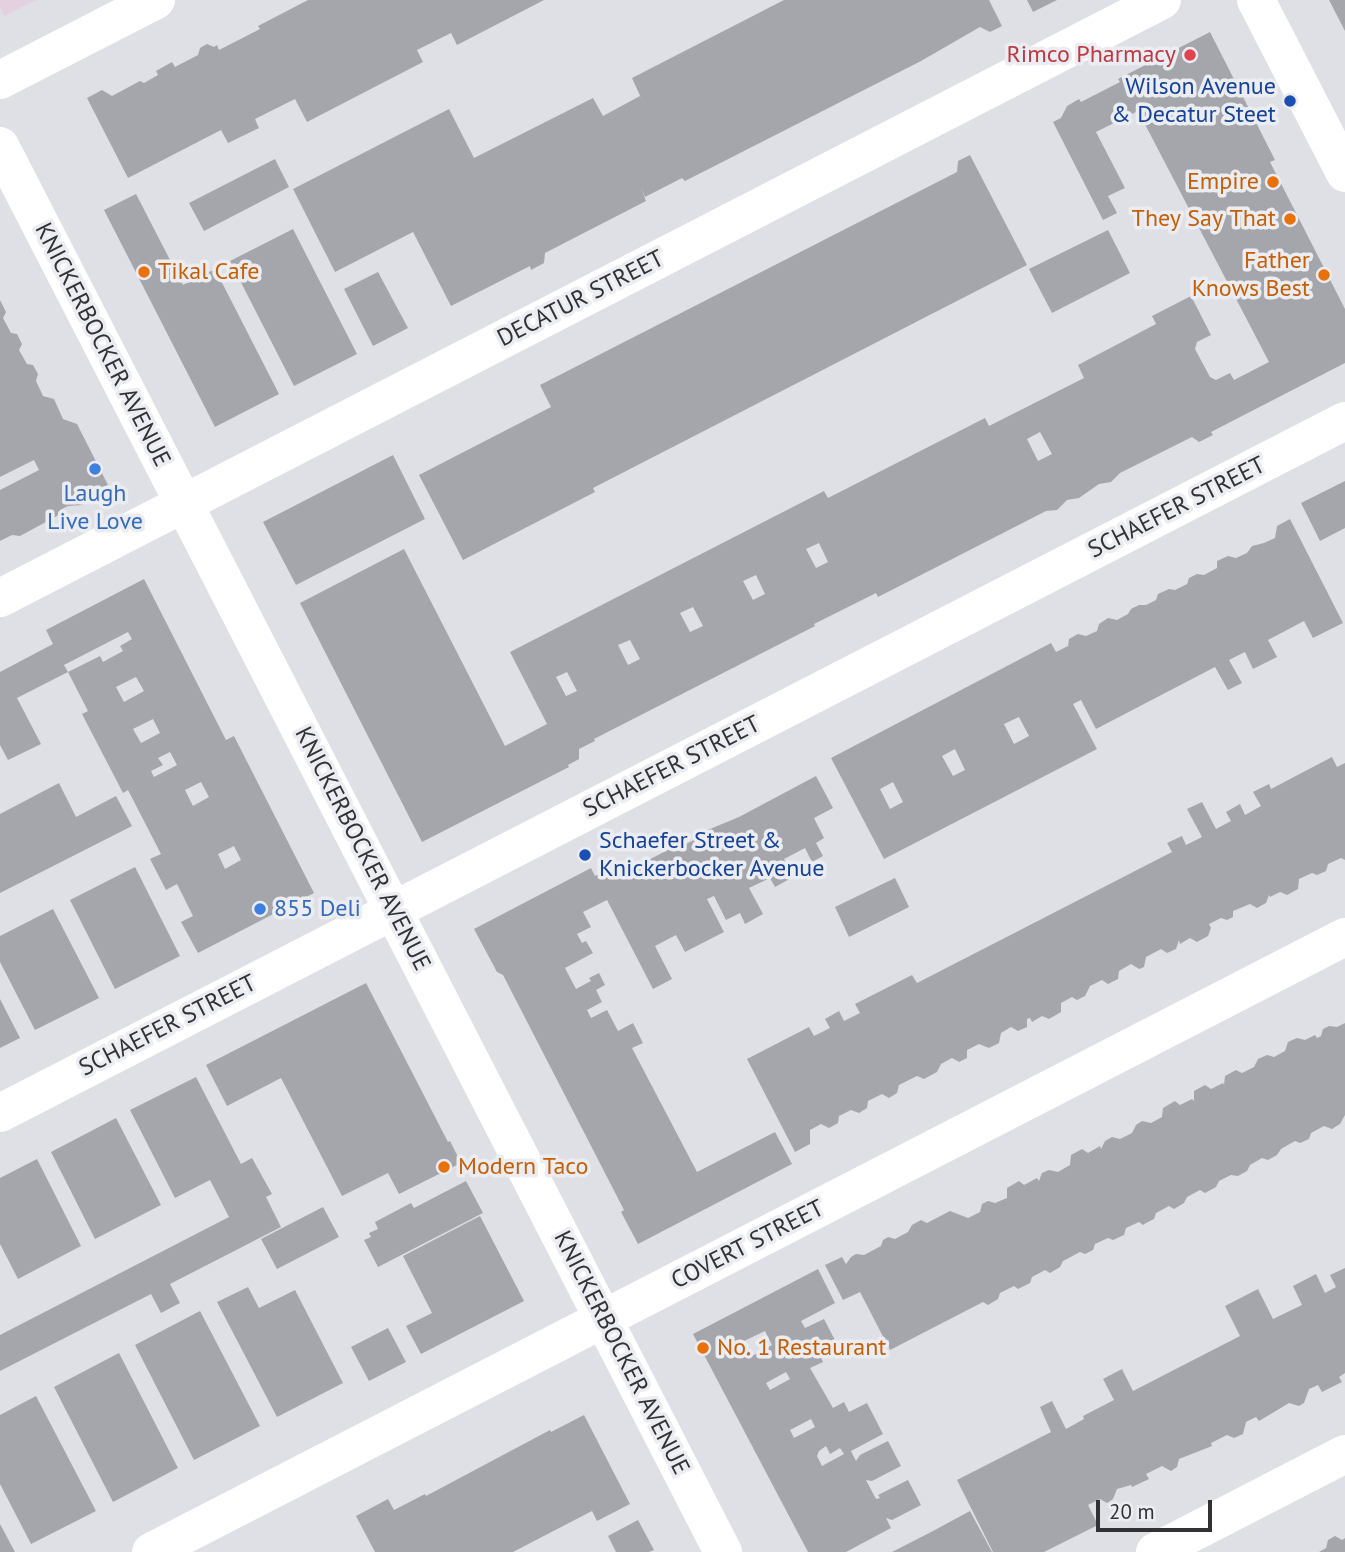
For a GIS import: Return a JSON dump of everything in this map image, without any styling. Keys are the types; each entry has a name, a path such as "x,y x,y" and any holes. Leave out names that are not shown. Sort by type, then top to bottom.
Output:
{"street":[{"path":"0,80 156,0"},
{"name":"DECATUR STREET","path":"0,598 1162,0"},
{"path":"1256,0 1345,173"},
{"name":"KNICKERBOCKER AVENUE","path":"0,146 723,1552"},
{"name":"SCHAEFER STREET","path":"0,1113 1345,421"},
{"name":"COVERT STREET","path":"150,1552 1345,937"},
{"path":"1155,1552 1345,1454"}],"shaded area":[{"path":"0,0 36,0 4,16"}],"building":[{"path":"308,0 544,0 457,45 451,33 417,50 423,62 307,122 295,99 255,119 259,128 228,143 221,130 128,178 87,98 102,90 112,96 140,81 144,83 158,75 156,71 172,62 175,67 198,55 200,48 207,44 214,47 217,45 219,50"},
{"path":"784,0 989,0 1002,26 990,32 980,27 921,61 685,181 682,178 645,197 641,188 646,201 545,253 544,263 531,270 530,266 451,306 413,232 335,272 293,189 449,109 474,158 593,98 603,116 640,96 646,109 632,78"},
{"path":"1027,0 1057,0 1033,12"},
{"path":"1329,0 1345,0 1345,31"},
{"path":"1210,32 1275,160 1270,162 1345,309 1345,363 1211,432 1213,435 1199,442 1192,437 1120,473 1111,482 1099,484 1079,498 1067,500 1057,510 1046,511 878,597 876,593 814,624 815,626 594,739 595,741 579,749 579,759 568,765 569,767 422,842 300,603 404,549 505,746 547,724 510,652 824,491 828,498 985,418 989,426 1084,378 1078,365 1156,324 1152,316 1191,296 1211,335 1197,342 1195,349 1210,377 1216,380 1230,373 1234,380 1269,362 1138,111 1096,132 1125,188 1108,196 1117,213 1103,220 1053,122 1061,118 1067,106 1079,99 1081,102 1120,82 1118,79","holes":["1040,432 1052,454 1038,461 1027,439","819,543 828,562 816,568 806,549","756,575 765,594 753,600 743,581","693,607 703,626 690,632 680,613","630,640 640,659 628,665 618,645","567,672 577,691 566,696 556,677"]},
{"path":"970,155 1027,265 593,488 595,492 463,560 419,475 551,407 540,385 957,172 958,161"},
{"path":"275,159 289,187 204,231 189,203"},
{"path":"136,194 183,285 215,269 279,394 215,427 104,210"},
{"path":"293,229 357,354 294,386 230,261"},
{"path":"1108,230 1130,273 1052,313 1029,269"},
{"path":"378,272 408,328 373,346 344,289"},
{"path":"0,300 6,312 3,318 11,333 17,334 22,344 19,350 27,364 33,365 38,374 36,381 43,396 54,399 63,419 77,424 108,485 89,496 82,505 68,506 57,516 20,536 12,535 0,541 0,490 39,470 34,460 0,477"},
{"path":"393,455 425,519 296,585 263,522"},
{"path":"1345,481 1345,528 1320,541 1301,503"},
{"path":"1290,519 1343,623 1313,638 1304,621 1268,640 1277,657 1253,669 1245,652 1229,660 1242,683 1228,690 1215,667 1096,729 1081,700 1073,704 1097,749 884,859 831,758 1051,643 1056,652 1068,646 1069,639 1078,634 1086,636 1097,631 1099,624 1108,618 1117,620 1131,609 1156,600 1158,594 1169,589 1175,590 1187,584 1189,578 1197,574 1204,575 1217,568 1217,561 1247,553 1252,546 1275,538 1277,526","holes":["1019,717 1029,736 1014,744 1004,724","955,749 965,770 953,776 942,756","893,782 903,802 890,809 880,789"]},
{"path":"144,579 226,740 234,736 314,893 198,953 181,922 193,916 177,884 166,890 150,859 161,854 128,790 123,793 82,714 88,711 68,672 17,698 41,744 8,760 0,745 0,672 53,644 46,630","holes":["128,632 132,639 120,646 123,651 103,662 100,656 68,672 64,665","136,677 144,691 124,702 116,687","153,719 160,733 141,743 133,729","170,752 177,765 154,777 151,771 163,765 158,758","201,782 209,797 193,806 185,790","234,846 241,860 225,869 218,854"]},
{"path":"1332,757 1337,767 1345,763 1345,860 1341,858 1328,864 1326,871 1299,879 1298,889 1287,895 1280,892 1270,897 1269,895 1266,903 1257,908 1250,904 1233,911 1233,917 1227,920 1221,918 1209,924 1211,928 1208,936 1197,942 1190,938 1180,944 1179,940 1176,949 1167,953 1161,949 1146,957 1144,967 1139,969 1131,964 1119,971 1118,979 1108,984 1102,980 1090,986 1085,996 1077,1000 1072,997 1061,1003 1061,1012 1049,1019 1042,1016 1032,1022 1030,1018 1027,1019 1027,1027 1018,1031 1011,1027 1001,1033 999,1043 989,1048 979,1044 967,1050 967,1058 959,1062 952,1058 941,1064 937,1072 924,1079 917,1076 899,1085 897,1093 889,1098 882,1094 868,1101 867,1108 859,1113 851,1110 839,1116 838,1123 829,1128 821,1124 810,1130 810,1144 795,1152 747,1059 809,1027 814,1036 830,1028 825,1019 839,1011 844,1021 860,1013 855,1004 912,975 917,983 1172,852 1167,843 1182,836 1186,845 1202,837 1187,809 1202,802 1216,829 1231,821 1226,812 1240,804 1245,815 1261,806 1253,792 1269,784 1271,789"},
{"path":"816,776 833,808 814,818 824,838 816,843 823,856 812,862 805,848 784,859 793,877 775,887 770,878 749,888 763,914 745,924 740,913 726,920 714,896 707,899 724,932 685,952 676,935 655,946 672,979 653,989 607,900 583,912 591,927 577,934 582,943 586,941 593,953 565,968 576,989 599,973 605,985 596,990 602,1002 587,1010 591,1018 607,1010 618,1031 633,1023 643,1043 632,1048 697,1172 775,1132 792,1164 638,1244 621,1212 624,1210 503,975 497,972 474,929 591,868 595,876 602,872 609,877 624,866 639,865 679,844 680,847 700,837 698,834 739,817"},
{"path":"59,783 76,817 116,796 132,826 0,893 0,814"},
{"path":"135,867 180,956 115,989 70,900"},
{"path":"895,878 909,907 849,937 835,907"},
{"path":"53,909 99,998 35,1030 0,962 0,936"},
{"path":"366,983 461,1163 399,1194 388,1173 342,1196 281,1078 227,1106 206,1065"},
{"path":"0,999 20,1038 0,1048"},
{"path":"1345,1023 1345,1115 1340,1124 1332,1129 1324,1126 1311,1133 1309,1139 1300,1143 1295,1141 1268,1160 1262,1158 1238,1176 1231,1175 1205,1193 1200,1190 1187,1197 1184,1203 1174,1209 1169,1206 1156,1213 1154,1219 1143,1225 1139,1222 1126,1228 1124,1235 1095,1244 1093,1250 1085,1254 1080,1252 1063,1261 1060,1267 1050,1273 1045,1270 1032,1277 1030,1283 1018,1289 1014,1286 1000,1293 998,1299 988,1305 983,1302 890,1350 860,1292 843,1300 825,1265 842,1257 846,1264 856,1254 864,1255 881,1246 883,1240 888,1237 895,1239 908,1232 912,1225 921,1220 927,1223 950,1211 968,1218 980,1212 982,1204 1007,1198 1007,1188 1019,1181 1024,1185 1037,1178 1039,1181 1042,1173 1049,1170 1058,1172 1070,1165 1071,1155 1082,1149 1088,1153 1100,1146 1101,1149 1105,1141 1112,1137 1120,1139 1132,1133 1142,1121 1151,1123 1162,1117 1163,1108 1175,1101 1180,1105 1192,1099 1194,1101 1194,1091 1205,1085 1211,1089 1223,1083 1224,1085 1225,1076 1236,1070 1242,1073 1254,1067 1258,1059 1267,1055 1274,1057 1285,1051 1288,1042 1297,1038 1305,1040 1315,1035 1317,1038 1321,1036 1323,1029"},
{"path":"196,1077 241,1164 252,1158 272,1194 266,1197 281,1227 170,1284 180,1303 161,1313 151,1294 0,1371 0,1335 229,1217 210,1180 175,1198 130,1110"},
{"path":"116,1118 161,1205 95,1239 51,1152"},
{"path":"37,1159 81,1246 18,1279 0,1244 0,1178"},
{"path":"466,1181 483,1213 378,1267 364,1240 371,1237 369,1233 378,1229 375,1222 411,1203 414,1208"},
{"path":"323,1207 339,1237 277,1269 261,1239"},
{"path":"480,1216 524,1301 421,1354 406,1326 432,1313 403,1256"},
{"path":"1345,1268 1345,1373 1339,1377 1342,1382 1322,1392 1318,1385 1309,1389 1304,1403 1299,1406 1289,1403 1259,1421 1256,1417 1246,1422 1243,1434 1234,1438 1227,1435 1211,1443 1212,1446 1179,1459 1177,1467 1171,1471 1162,1466 1146,1474 1149,1479 1132,1487 1131,1485 1117,1489 1113,1499 1107,1503 1100,1499 1088,1505 1098,1525 1044,1552 993,1552 957,1480 1051,1432 1040,1407 1052,1401 1066,1429 1084,1419 1083,1416 1114,1400 1103,1379 1122,1369 1133,1391 1240,1336 1225,1306 1258,1289 1273,1319 1302,1305 1293,1286 1316,1274 1325,1293 1336,1287 1330,1275"},
{"path":"818,1269 835,1303 801,1321 805,1328 824,1319 838,1346 820,1355 823,1362 810,1368 833,1408 844,1402 849,1412 867,1403 883,1434 851,1451 856,1461 860,1455 888,1441 901,1466 872,1481 866,1480 876,1499 880,1498 878,1495 908,1480 921,1505 892,1520 886,1518 891,1528 846,1552 808,1552 693,1334","holes":["765,1331 772,1345 752,1356 744,1341","786,1372 790,1379 770,1390 766,1383","811,1419 815,1427 794,1438 790,1430","826,1446 830,1454 840,1448 844,1454 822,1466 817,1456"]},
{"path":"248,1287 259,1308 295,1290 343,1383 277,1417 217,1302"},
{"path":"200,1311 260,1426 194,1460 135,1345"},
{"path":"388,1328 406,1362 369,1381 351,1347"},
{"path":"119,1353 178,1468 113,1502 54,1387"},
{"path":"36,1396 96,1511 31,1544 0,1484 0,1415"},
{"path":"584,1415 630,1504 597,1521 592,1511 513,1552 375,1552 356,1516 388,1499 394,1510 425,1494 426,1496 550,1430 551,1432"},
{"path":"970,1511 992,1552 892,1552 933,1531"},
{"path":"638,1520 654,1550 616,1552 608,1536"},
{"path":"0,1524 15,1552 0,1552"},
{"path":"1335,1536 1342,1540 1345,1538 1345,1552 1319,1552 1326,1548 1328,1540"}],"place":[{"name":"Rimco Pharmacy","path":"1190,55"},
{"name":"Wilson Avenue & Decatur Steet","path":"1290,101"},
{"name":"Empire","path":"1273,182"},
{"name":"They Say That","path":"1290,219"},
{"name":"Tikal Cafe","path":"144,272"},
{"name":"Father Knows Best","path":"1324,275"},
{"name":"Laugh Live Love","path":"95,469"},
{"name":"Schaefer Street & Knickerbocker Avenue","path":"585,855"},
{"name":"855 Deli","path":"260,909"},
{"name":"Modern Taco","path":"444,1167"},
{"name":"No. 1 Restaurant","path":"703,1348"}]}
